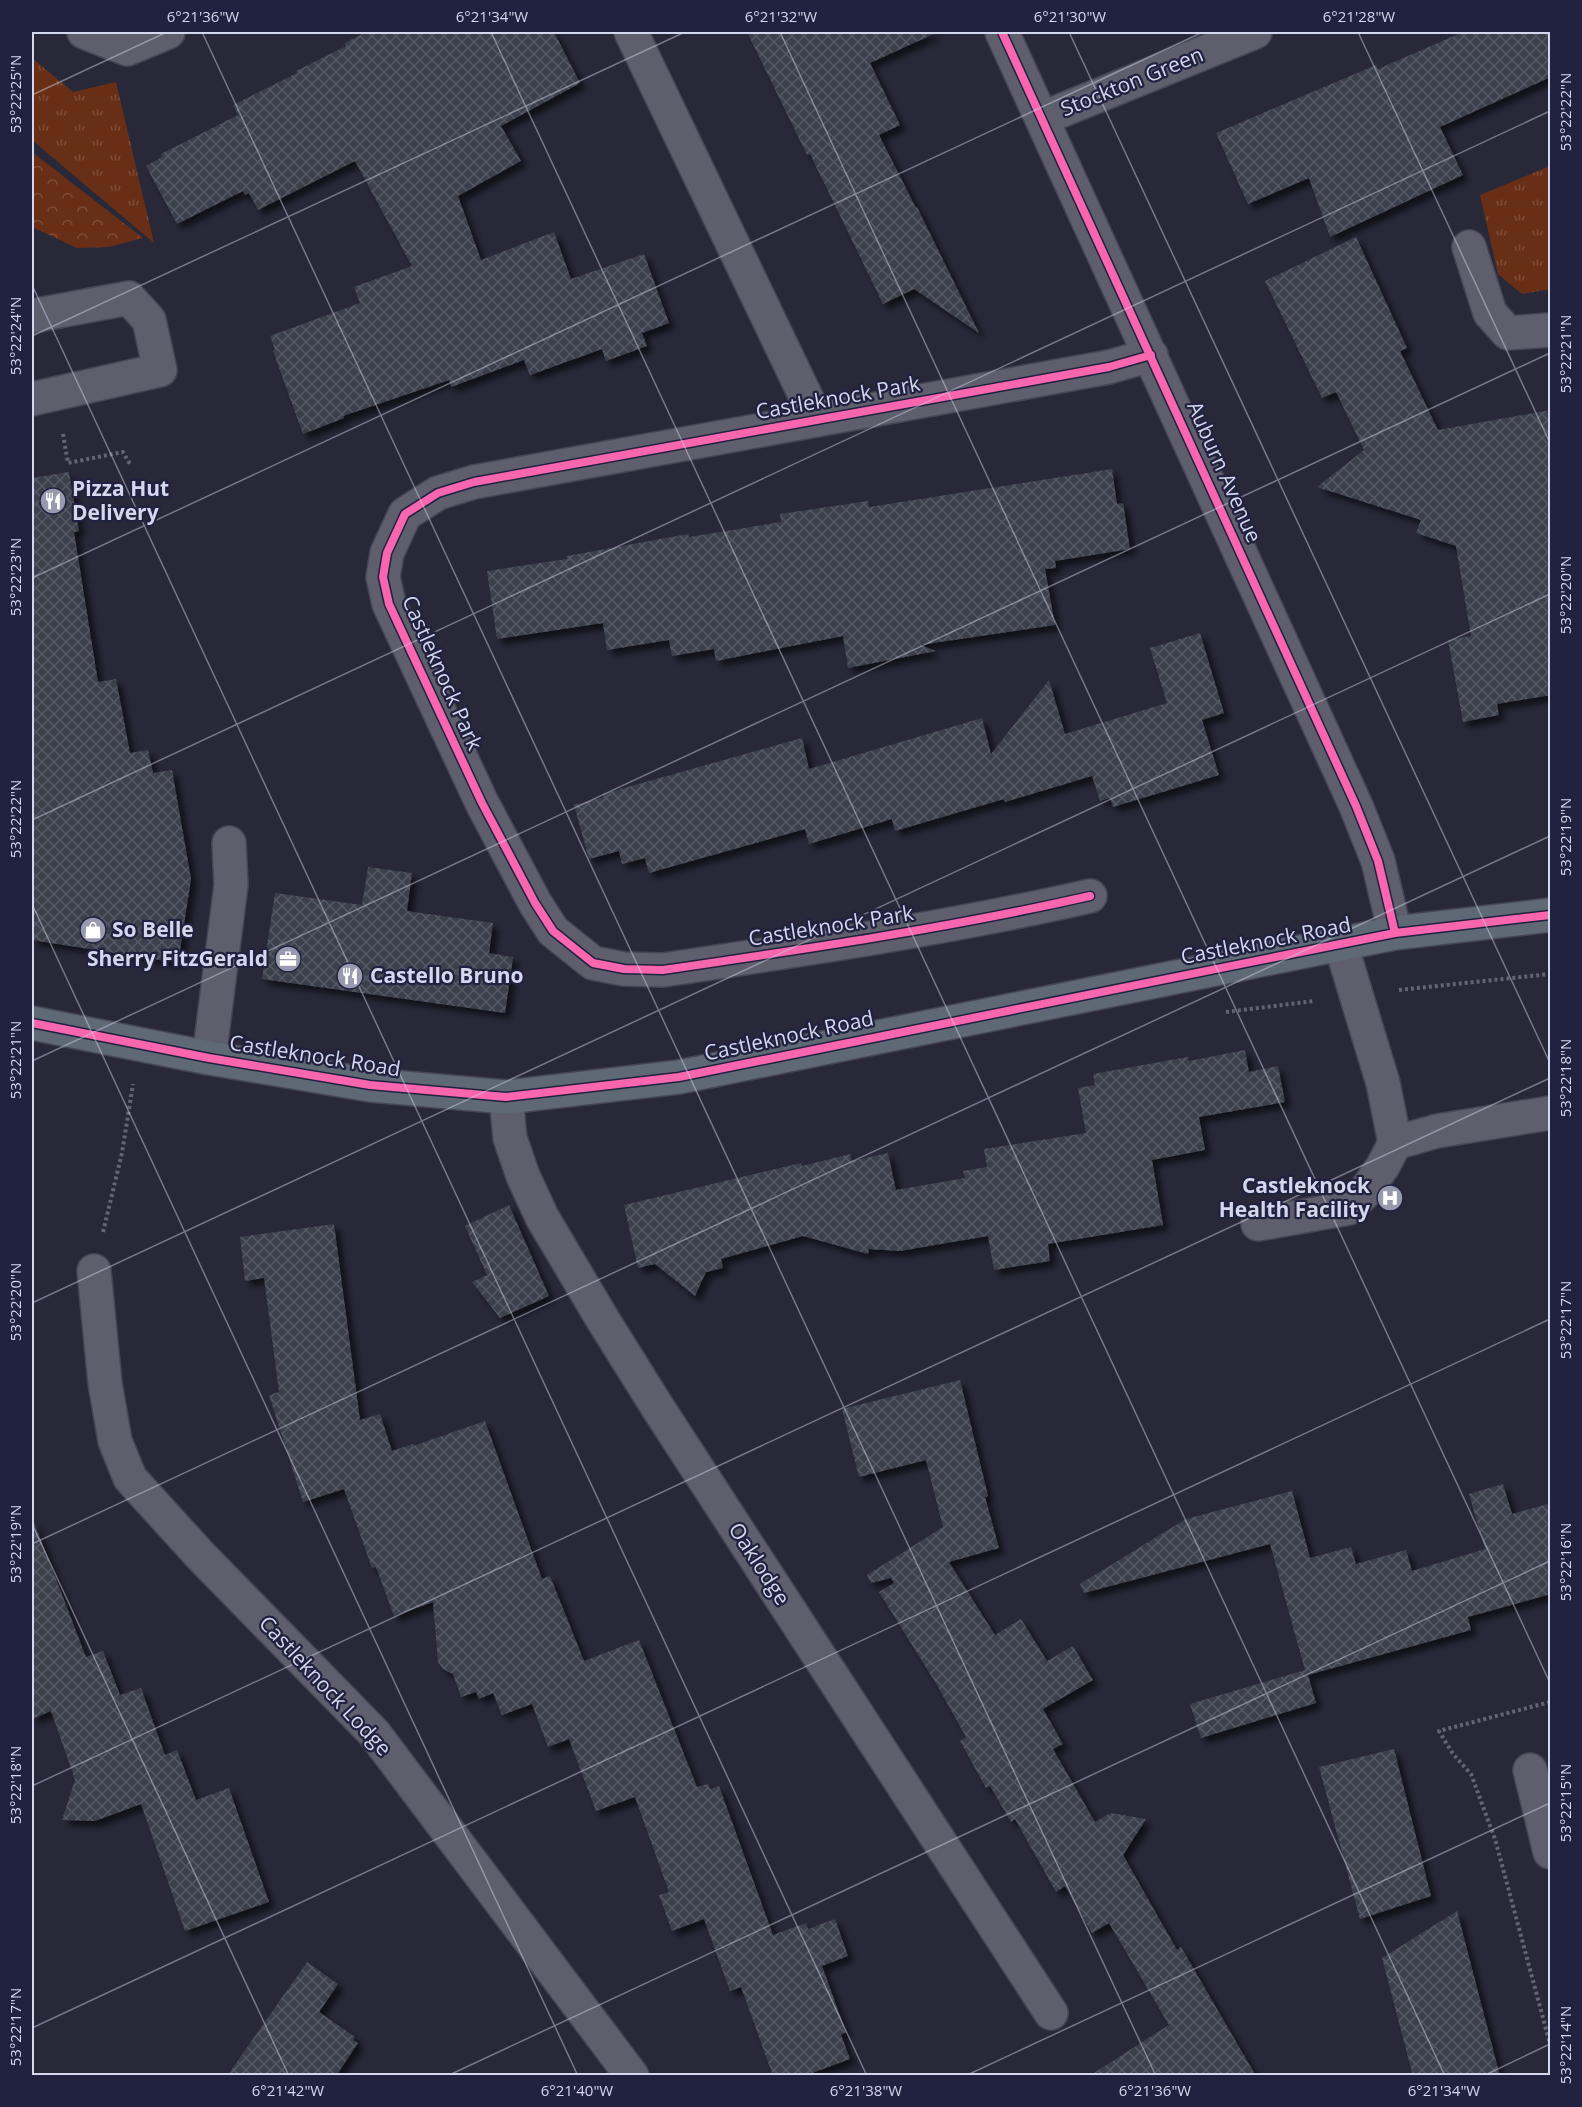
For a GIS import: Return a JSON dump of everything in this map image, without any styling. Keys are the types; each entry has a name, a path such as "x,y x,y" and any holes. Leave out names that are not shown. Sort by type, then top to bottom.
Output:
{"main road":[{"name":"Castleknock Road","path":"32,1023 209,1058 370,1085 506,1097 679,1077 1395,933 1551,915"}],"street":[{"path":"84,32 127,49 168,32"},
{"name":"Castleknock Park","path":"631,32 817,420"},
{"name":"Auburn Avenue","path":"1002,32 1356,806 1378,861 1395,933"},
{"name":"Stockton Green","path":"1043,118 1255,32"},
{"path":"1469,247 1490,313 1508,333 1551,330"},
{"path":"32,316 129,298 149,320 160,370 32,399"},
{"name":"Castleknock Park","path":"1090,896 1026,911 894,935 663,970 624,969 593,963 553,931 535,903 482,803 389,604 383,577 387,554 405,514 438,493 474,482 1109,368 1151,355"},
{"path":"209,1058 231,885 229,843"},
{"path":"1258,1224 1349,1208 1371,1184 1395,1143 1383,1083 1341,945"},
{"name":"Oaklodge","path":"506,1097 510,1138 523,1176 550,1231 658,1408 1051,2013"},
{"path":"1395,1143 1437,1131 1551,1113"},
{"name":"Castleknock Lodge","path":"94,1270 105,1383 113,1433 130,1478 199,1554 374,1733 632,2076"},
{"path":"1530,1770 1551,1852"}],"path":[{"path":"65,445 68,463 123,452 131,466"},
{"path":"94,1270 122,1153 140,1044"},
{"path":"1534,1981 1551,2044"}],"green space":[{"path":"32,58 73,92 116,82 154,243 32,140"},
{"path":"32,152 143,238 109,247 77,248 32,227"},
{"path":"1550,166 1550,289 1522,294 1498,274 1480,195"}],"building":[{"path":"366,32 554,32 580,83 501,126 521,161 458,196 481,260 554,232 571,279 644,254 669,323 642,333 647,346 606,361 602,349 530,375 524,360 451,387 449,380 343,416 344,418 303,434 273,351 275,350 270,336 360,303 354,287 412,266 355,161 258,210 249,193 245,195 243,191 177,224 146,166 162,157 161,154 238,115 233,105 297,73 296,71 346,46 345,43"},
{"path":"747,32 938,32 870,63 900,125 879,135 979,333 914,289 883,304"},
{"path":"1463,32 1551,32 1551,77 1440,127 1463,175 1330,237 1309,178 1248,204 1216,133 1376,65 1378,69"},
{"path":"1356,237 1407,348 1400,351 1438,430 1551,410 1551,695 1497,704 1499,715 1463,722 1448,640 1471,636 1456,546 1416,533 1421,520 1317,487 1364,450 1336,392 1322,398 1265,281"},
{"path":"1112,469 1117,504 1123,503 1130,549 1055,561 1056,568 1045,569 1055,625 920,645 936,651 848,668 843,636 716,661 714,649 672,656 669,640 607,650 603,623 497,639 487,571 567,559 567,556 688,534 689,537 781,522 780,514 868,501 869,507"},
{"path":"69,472 79,531 74,532 98,682 116,679 130,753 148,750 153,773 172,770 191,879 178,963 32,940 32,478"},
{"path":"1200,633 1224,713 1202,720 1219,775 1113,807 1110,798 1100,801 1092,776 895,831 892,819 809,844 805,829 649,873 645,858 622,864 619,851 589,859 574,805 604,797 603,794 802,738 809,769 982,718 991,754 1049,680 1065,734 1167,703 1150,648"},
{"path":"368,867 412,873 407,911 493,923 489,953 513,957 505,1013 262,979 275,893 362,905"},
{"path":"1245,1050 1249,1072 1278,1066 1285,1102 1199,1117 1205,1150 1152,1160 1163,1225 1048,1244 1050,1261 994,1270 988,1236 900,1251 869,1249 868,1254 803,1236 721,1259 723,1268 706,1272 695,1296 655,1264 638,1268 624,1205 801,1163 802,1166 850,1154 852,1161 888,1153 896,1190 965,1178 963,1171 987,1167 984,1149 1086,1133 1078,1088 1095,1085 1093,1074 1188,1057 1189,1061"},
{"path":"509,1205 549,1296 500,1318 472,1282 487,1275 465,1226"},
{"path":"334,1224 360,1420 380,1414 392,1451 485,1421 542,1579 550,1576 584,1661 639,1640 697,1787 708,1784 710,1789 719,1786 773,1935 806,1923 808,1929 835,1919 848,1956 822,1966 846,2032 841,2035 850,2059 804,2076 773,2076 741,1987 730,1991 704,1919 672,1931 659,1895 669,1892 635,1797 596,1811 569,1739 548,1747 532,1704 502,1715 493,1693 479,1699 476,1692 461,1697 453,1674 443,1669 438,1662 433,1602 394,1616 376,1567 372,1568 344,1489 303,1502 269,1395 279,1392 264,1278 245,1281 240,1237"},
{"path":"960,1380 988,1496 985,1497 999,1548 949,1562 995,1635 1021,1619 1047,1661 1073,1646 1093,1680 1043,1709 1063,1744 1053,1749 1095,1822 1111,1813 1146,1819 1123,1855 1177,1950 1181,1947 1256,2076 1089,2076 1169,2025 1109,1923 1092,1933 1065,1886 1056,1892 1015,1819 1011,1822 990,1786 986,1788 960,1741 966,1737 937,1685 879,1592 894,1583 891,1578 871,1583 867,1575 943,1527 926,1460 859,1477 842,1409"},
{"path":"1503,1484 1512,1514 1551,1503 1551,1594 1468,1617 1471,1630 1308,1675 1316,1703 1201,1738 1190,1704 1305,1670 1270,1544 1084,1593 1080,1584 1186,1519 1292,1491 1310,1558 1351,1547 1356,1564 1406,1550 1412,1571 1485,1549 1469,1494"},
{"path":"34,1522 86,1657 103,1651 120,1695 141,1688 165,1755 177,1750 196,1800 229,1788 269,1902 185,1931 141,1804 95,1821 62,1820 75,1780 51,1711 32,1719 32,1523"},
{"path":"1394,1749 1431,1896 1360,1919 1319,1767"},
{"path":"1457,1911 1500,2076 1413,2076 1382,1958"},
{"path":"307,1962 338,1984 319,2012 355,2037 353,2040 358,2043 336,2076 227,2076"}],"cycle path":[{"path":"1002,32 1356,806 1378,861 1395,933"},
{"path":"1090,896 931,928 663,970 624,969 593,963 553,931 535,903 482,803 389,604 383,577 387,553 405,514 438,493 474,482 1109,367 1151,355"},
{"path":"32,1023 209,1058 370,1085 506,1097 679,1077 1395,933 1550,915"}],"place":[{"name":"Pizza Hut Delivery","path":"53,501"},
{"name":"So Belle","path":"93,930"},
{"name":"Sherry FitzGerald","path":"288,959"},
{"name":"Castello Bruno","path":"350,976"},
{"name":"Castleknock Health Facility","path":"1390,1198"}]}
